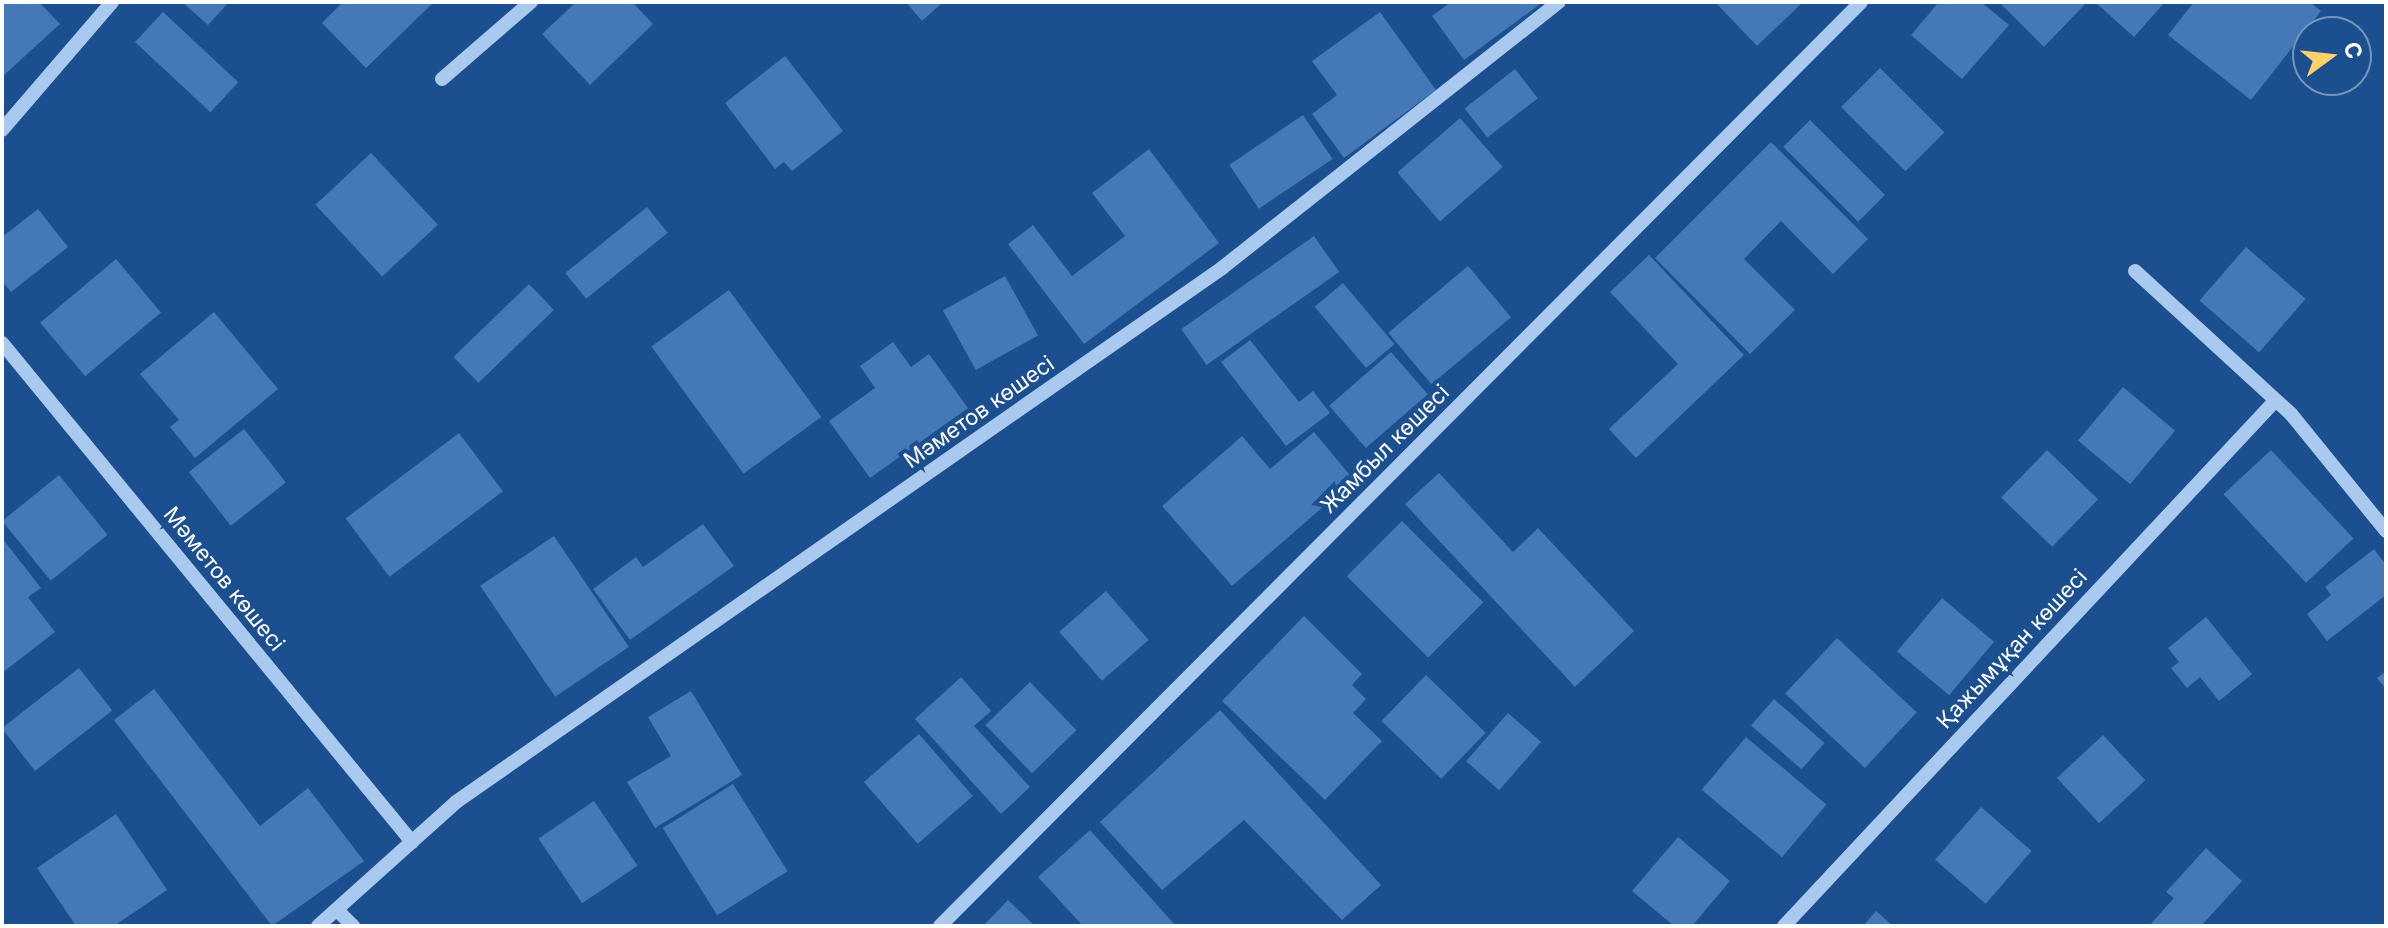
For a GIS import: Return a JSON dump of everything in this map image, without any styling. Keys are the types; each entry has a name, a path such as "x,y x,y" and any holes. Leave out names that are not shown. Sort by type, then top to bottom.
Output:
{"street":[{"path":"2,130 112,2"},
{"path":"442,79 531,2"},
{"name":"Мәметов көшесі","path":"318,926 412,842 545,739 1222,268 1559,2"},
{"name":"Жамбыл көшесі","path":"940,926 1861,2"},
{"path":"2135,271 2232,356 2273,403 2309,433 2386,531"},
{"name":"Мәметов көшесі","path":"2,343 412,842"},
{"name":"Қажымұқан көшесі","path":"1784,926 2273,403"},
{"path":"337,910 353,926"}],"building":[{"path":"2,2 39,2 60,24 2,77"},
{"path":"182,2 229,2 208,25"},
{"path":"343,2 434,2 366,68 322,23"},
{"path":"576,2 632,2 653,24 590,85 542,34"},
{"path":"906,2 943,2 922,21"},
{"path":"1451,2 1543,2 1464,60 1432,16"},
{"path":"1715,2 1803,2 1757,46"},
{"path":"1939,2 1981,2 2009,25 1962,79 1911,35"},
{"path":"1999,2 2087,2 2044,47"},
{"path":"2095,2 2165,2 2134,37"},
{"path":"2194,2 2310,2 2321,11 2317,16 2292,16 2292,48 2251,100 2168,35"},
{"path":"163,12 238,82 210,112 135,42"},
{"path":"1380,12 1436,90 1344,158 1312,114 1337,95 1312,61"},
{"path":"785,56 843,131 792,171 784,162 775,169 725,103"},
{"path":"1880,68 1944,132 1905,171 1841,107"},
{"path":"1515,69 1538,98 1487,138 1465,108"},
{"path":"1303,115 1333,159 1259,209 1229,165"},
{"path":"1460,118 1503,167 1440,222 1397,172"},
{"path":"1810,120 1885,195 1858,222 1783,147"},
{"path":"1771,142 1868,239 1833,274 1781,221 1744,259 1795,310 1750,354 1655,258"},
{"path":"1149,149 1219,243 1084,344 1008,244 1033,225 1072,276 1125,236 1092,193"},
{"path":"371,153 438,225 382,277 315,205"},
{"path":"647,207 668,233 586,299 565,273"},
{"path":"38,209 68,247 11,292 2,281 2,237"},
{"path":"1314,236 1339,272 1207,365 1181,329"},
{"path":"2246,247 2306,299 2259,352 2199,301"},
{"path":"1649,255 1744,355 1636,458 1609,429 1678,364 1610,292"},
{"path":"116,259 161,313 85,376 40,323"},
{"path":"1468,266 1511,317 1431,384 1388,333"},
{"path":"1005,276 1038,335 976,370 943,310"},
{"path":"1343,283 1394,344 1366,368 1315,307"},
{"path":"529,284 554,310 478,383 453,357"},
{"path":"729,290 821,417 744,473 651,346"},
{"path":"214,312 278,389 195,458 170,427 179,420 140,374"},
{"path":"1250,340 1299,402 1313,391 1330,413 1286,446 1221,362"},
{"path":"893,342 911,367 929,354 968,408 870,478 829,421 875,388 860,366"},
{"path":"1391,352 1428,394 1366,448 1329,406"},
{"path":"2123,387 2175,431 2130,484 2078,441"},
{"path":"244,429 286,483 231,526 189,472"},
{"path":"1314,432 1354,480 1232,586 1162,506 1242,436 1270,469"},
{"path":"459,433 503,491 390,577 346,518"},
{"path":"2047,450 2098,499 2052,547 2001,497"},
{"path":"2271,450 2354,538 2306,583 2223,494"},
{"path":"1439,473 1513,552 1538,528 1634,631 1575,687 1405,504"},
{"path":"59,475 107,535 51,581 2,521"},
{"path":"1402,521 1483,602 1428,657 1347,576"},
{"path":"703,524 734,566 630,640 593,589 636,557 643,567"},
{"path":"554,536 629,647 555,697 480,586"},
{"path":"2,538 41,588 28,597 55,632 2,673"},
{"path":"2374,549 2386,565 2386,595 2327,641 2307,614 2331,595 2325,587"},
{"path":"1106,591 1149,640 1102,681 1059,632"},
{"path":"1942,598 1994,642 1949,695 1897,652"},
{"path":"1304,616 1362,674 1352,685 1366,699 1353,713 1382,741 1325,800 1222,701"},
{"path":"2206,617 2252,674 2219,701 2200,677 2187,688 2171,668 2179,662 2168,648"},
{"path":"1837,638 1917,712 1865,768 1785,694"},
{"path":"79,668 112,711 35,771 2,728"},
{"path":"2386,671 2386,689 2377,678"},
{"path":"1426,675 1486,733 1441,779 1382,721"},
{"path":"961,677 991,711 974,726 1030,787 1001,814 915,719"},
{"path":"1030,682 1077,730 1032,773 985,725"},
{"path":"154,689 260,826 308,788 364,861 272,926 114,720"},
{"path":"691,691 742,775 655,828 627,782 671,756 648,717"},
{"path":"1774,699 1825,743 1802,769 1751,725"},
{"path":"1220,710 1381,885 1342,920 1244,820 1162,890 1100,822"},
{"path":"1508,713 1541,742 1499,790 1466,761"},
{"path":"919,734 973,796 918,844 864,782"},
{"path":"2103,735 2145,780 2099,823 2057,778"},
{"path":"1746,737 1826,804 1782,857 1702,790"},
{"path":"733,784 788,871 717,915 663,828"},
{"path":"594,801 638,866 582,903 538,838"},
{"path":"1981,807 2032,851 1986,904 1935,860"},
{"path":"116,814 167,890 114,926 76,926 37,868"},
{"path":"1090,830 1176,926 1083,926 1038,877"},
{"path":"1678,837 1730,881 1692,926 1674,926 1632,891"},
{"path":"2206,848 2242,881 2201,926 2149,926 2174,898 2166,892"},
{"path":"1008,900 1035,926 983,926"},
{"path":"1876,911 1893,926 1863,926"}]}
